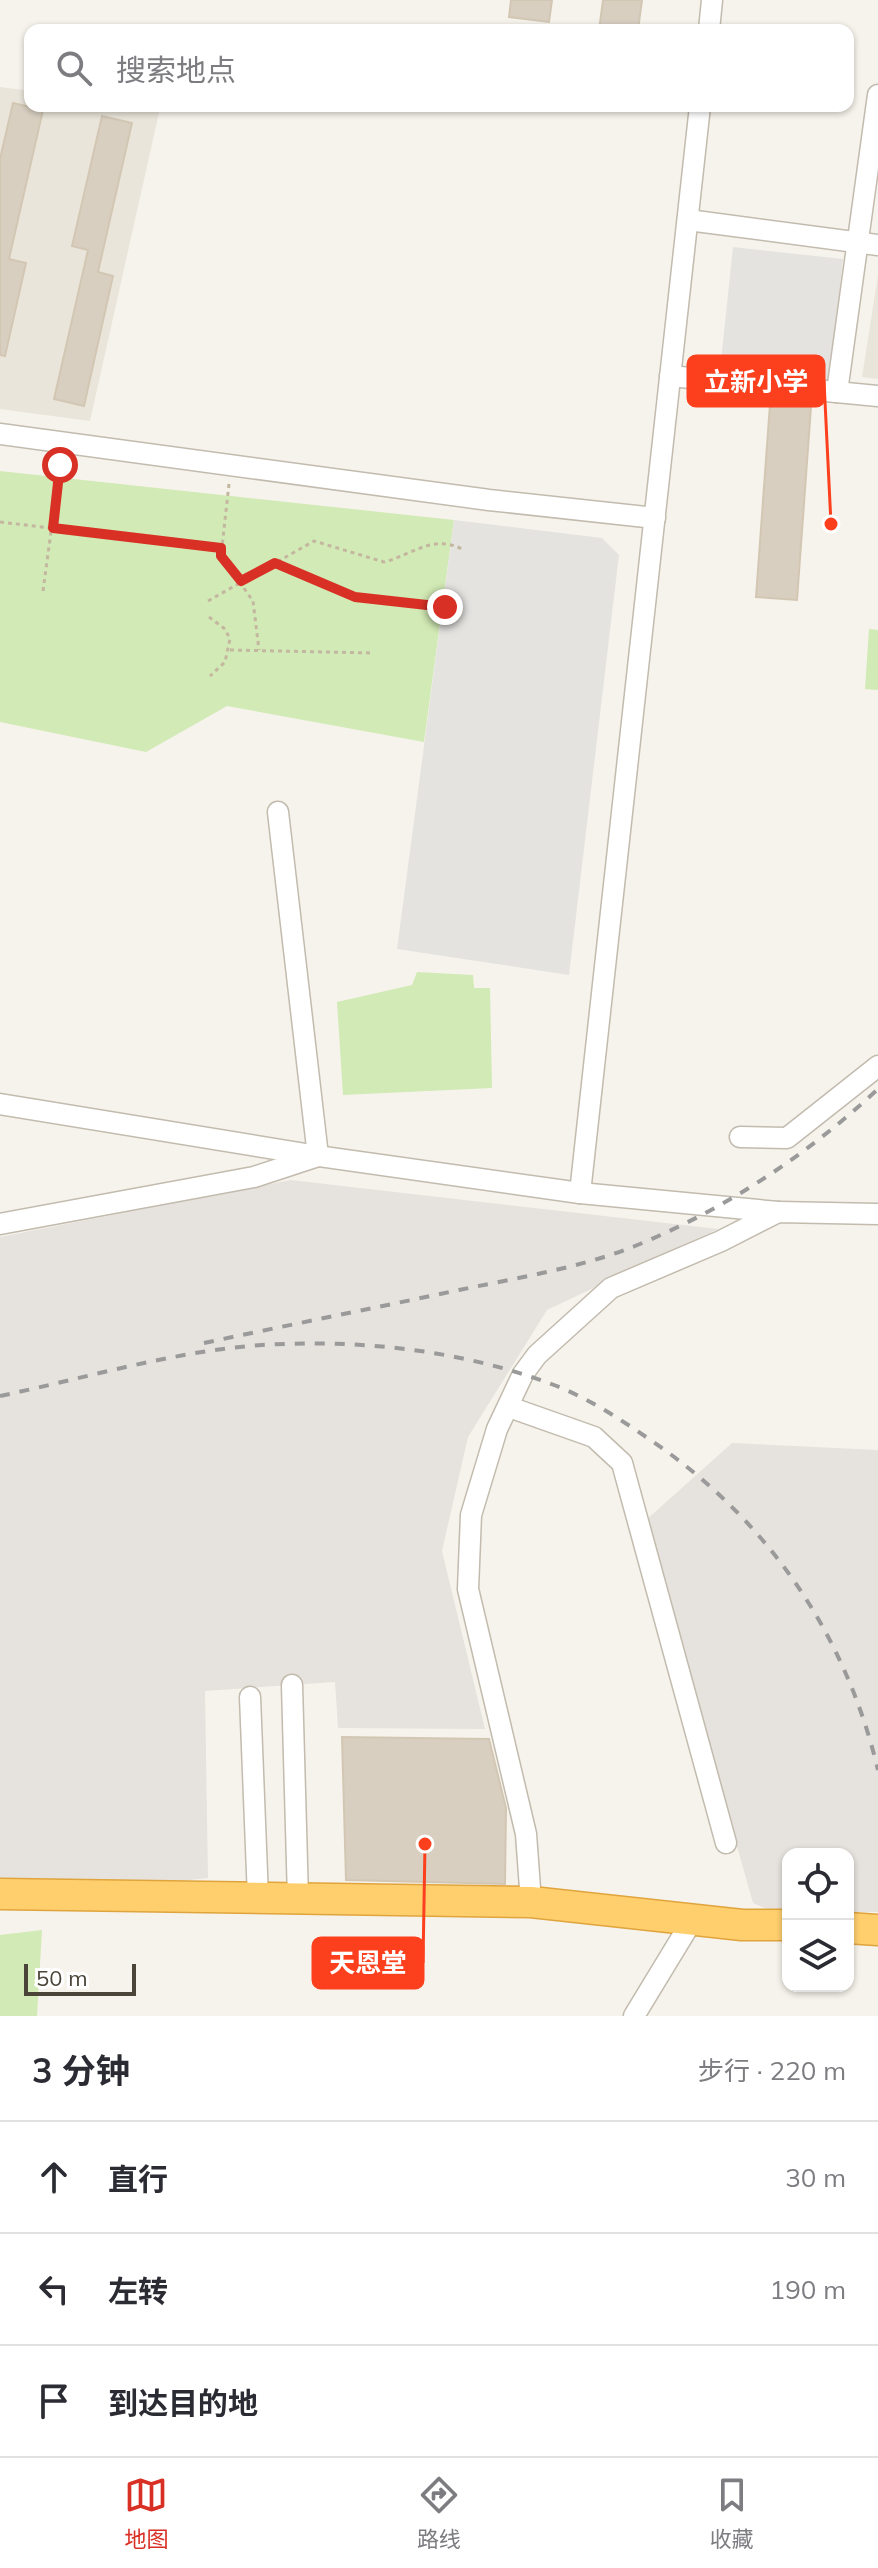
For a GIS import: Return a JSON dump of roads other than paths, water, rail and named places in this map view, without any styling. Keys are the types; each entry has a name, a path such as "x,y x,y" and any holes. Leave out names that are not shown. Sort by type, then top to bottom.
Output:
{"highway":[{"path":"0,1894 531,1902 782,1925"},
{"path":"854,1928 878,1930"}],"street":[{"path":"710,24 712,0"},
{"path":"837,392 868,244 878,95"},
{"path":"580,1193 699,112"},
{"path":"688,220 868,244"},
{"path":"670,376 878,396"},
{"path":"0,434 474,498 655,518"},
{"path":"278,812 318,1156"},
{"path":"740,1137 787,1138 878,1066"},
{"path":"0,1104 318,1156 580,1193 778,1212 878,1214"},
{"path":"253,1144 254,1177"},
{"path":"0,1224 254,1177 318,1156"},
{"path":"531,1902 526,1834 468,1589 471,1515 497,1429 523,1374 537,1355 611,1288 778,1212"},
{"path":"509,1407 594,1437 622,1463 726,1843"},
{"path":"292,1685 298,1899"},
{"path":"250,1697 258,1898"},
{"path":"634,2016 693,1919"}],"railway":[{"path":"204,1343 548,1272 635,1246 701,1215 764,1178 823,1136 878,1089"},
{"path":"0,1396 196,1353 299,1344 373,1346 447,1355 519,1373 567,1390 627,1424 691,1470 730,1505 764,1542 795,1582 822,1625 845,1671 878,1770"}],"place":[{"name":"立新小学","path":"831,524"},
{"name":"天恩堂","path":"425,1844"}]}
